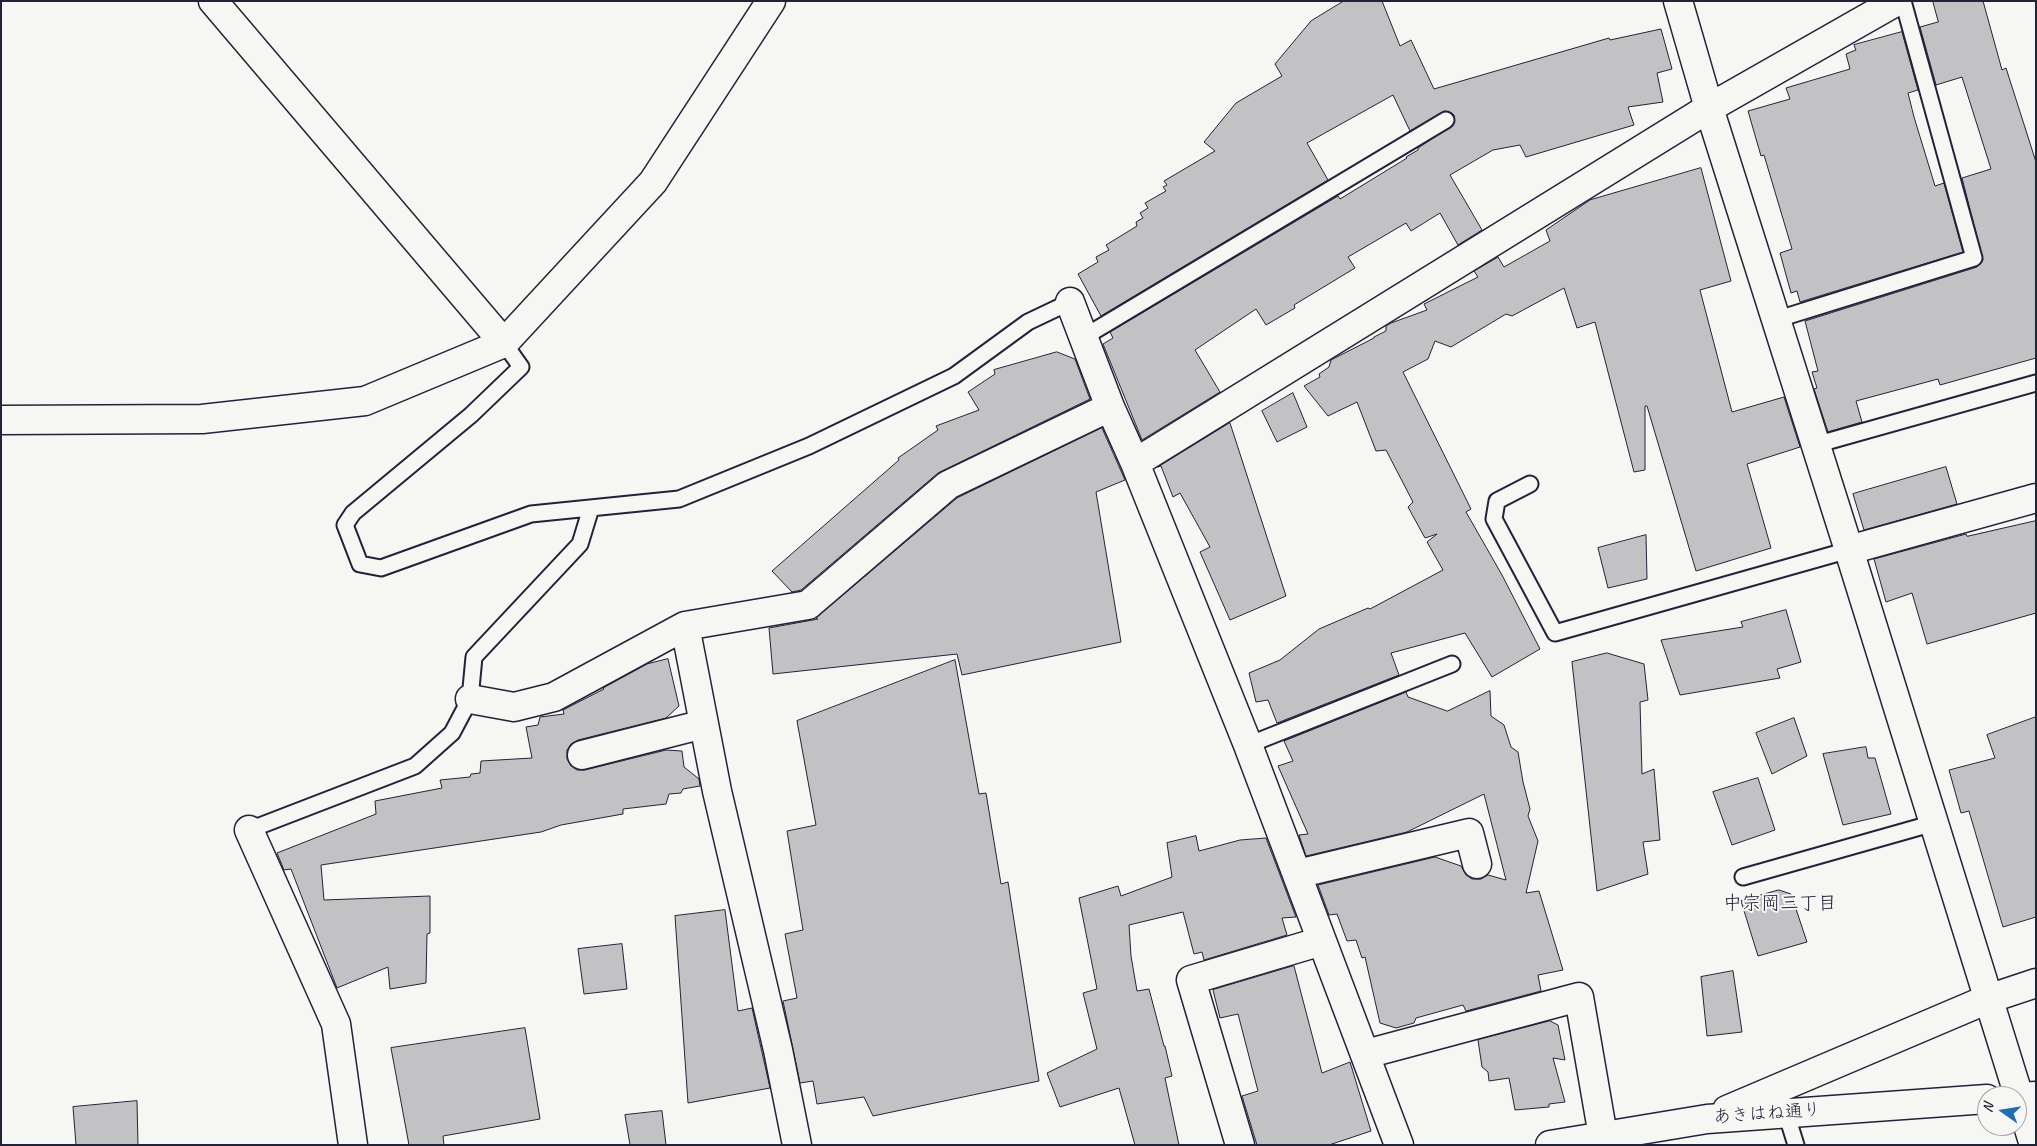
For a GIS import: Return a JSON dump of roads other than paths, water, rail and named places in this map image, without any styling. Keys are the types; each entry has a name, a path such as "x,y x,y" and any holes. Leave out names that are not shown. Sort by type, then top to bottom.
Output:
{"street":[{"path":"213,1 504,344"},
{"path":"1,420 202,418 365,401 504,344 653,182 771,1"},
{"path":"1678,1 1709,108 1849,550 1988,999 2020,1086"},
{"path":"1135,463 1709,108 1897,1"},
{"path":"1070,302 1110,407 1135,463 1248,745 1399,1145"},
{"path":"470,699 514,707 554,697 685,626 808,605 948,485 1110,407"},
{"path":"1849,550 2036,498"},
{"path":"685,626 721,809 778,1050 797,1145"},
{"path":"582,755 704,724"},
{"path":"249,830 336,1024 353,1145"},
{"path":"1297,874 1469,833 1477,864"},
{"path":"1240,1145 1191,980 1322,941"},
{"path":"1707,1118 1988,999 2036,983"},
{"path":"1366,1054 1579,997 1603,1136"},
{"name":"あきはね通り","path":"1550,1145 1707,1118 1977,1100"},
{"path":"2027,1111 2034,1145"}],"lane":[{"path":"1775,320 1974,258 1904,1"},
{"path":"1084,338 1446,120"},
{"path":"504,344 521,367 471,415 353,513 346,525 360,564 381,568 531,514 679,499 809,446 954,376 1028,322 1070,302"},
{"path":"1815,445 2036,384"},
{"path":"1530,484 1497,501 1494,519 1555,632 1849,550"},
{"path":"249,830 415,766 452,733 470,699 474,657 580,544 591,508"},
{"path":"1248,745 1452,664"},
{"path":"1743,877 1934,823"},
{"path":"1786,1112 1796,1145"}],"district":[{"name":"中宗岡三丁目","path":"1780,904"}]}
